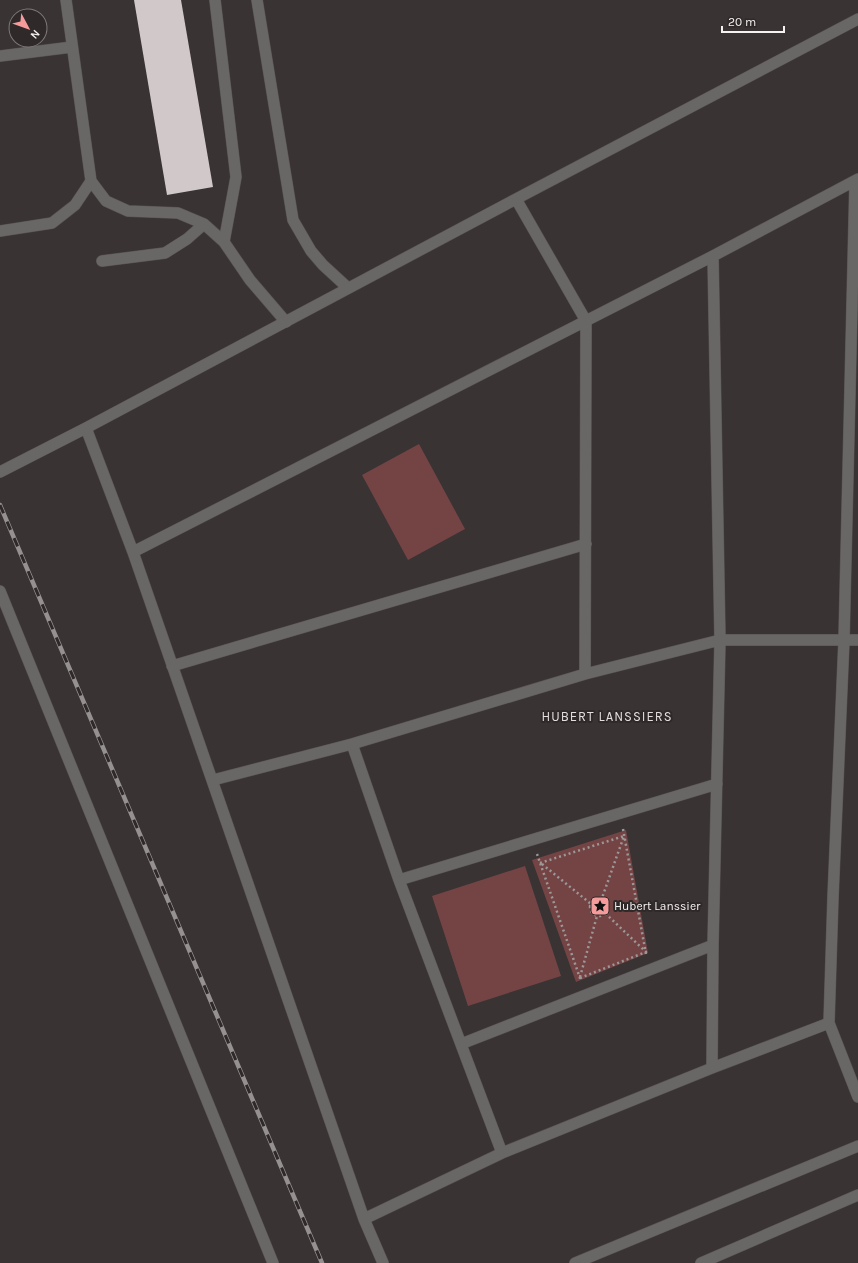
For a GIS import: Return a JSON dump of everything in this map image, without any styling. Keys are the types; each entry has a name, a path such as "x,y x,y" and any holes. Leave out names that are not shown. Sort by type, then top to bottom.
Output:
{"street":[{"path":"66,0 91,182 106,201 128,211 178,213 204,224 224,242 250,280 286,322"},
{"path":"215,0 236,177 224,242"},
{"path":"257,0 293,220 311,251 323,265 348,288"},
{"path":"1,469 86,428 858,19"},
{"path":"0,56 72,47"},
{"path":"133,552 713,256 856,180 844,640 829,1023 858,1097"},
{"path":"0,231 52,223 75,206 91,182"},
{"path":"516,199 586,321 585,674"},
{"path":"102,261 165,254 187,239 204,224"},
{"path":"712,1068 713,945 720,640 713,256"},
{"path":"86,428 133,552 364,1219 383,1263"},
{"path":"172,666 586,544"},
{"path":"0,591 273,1263"},
{"path":"213,780 352,744 585,674 720,640 858,640"},
{"path":"352,744 399,880 502,1153"},
{"path":"399,880 717,784"},
{"path":"460,1044 713,945"},
{"path":"364,1219 502,1153 712,1068 829,1023"},
{"path":"575,1263 858,1146"},
{"path":"701,1263 858,1195"}],"path":[{"path":"620,813 649,970"},
{"path":"540,863 624,836"},
{"path":"602,898 624,836"},
{"path":"532,840 586,995"},
{"path":"540,863 591,904"},
{"path":"602,898 609,905 608,910 606,914 597,916 590,909 591,904 593,900 602,898"},
{"path":"606,914 646,952"},
{"path":"580,978 597,916"},
{"path":"580,978 646,952"}],"shaded area":[{"path":"419,444 465,529 408,560 362,475"},
{"path":"626,830 648,953 576,982 532,860"},
{"path":"525,866 561,976 468,1006 432,896"}],"building":[{"path":"134,0 181,0 213,187 167,195"}],"railway":[{"path":"0,505 322,1263"}],"place":[{"name":"Hubert Lanssier","path":"600,906"}],"district":[{"name":"HUBERT LANSSIERS","path":"607,716"}]}
